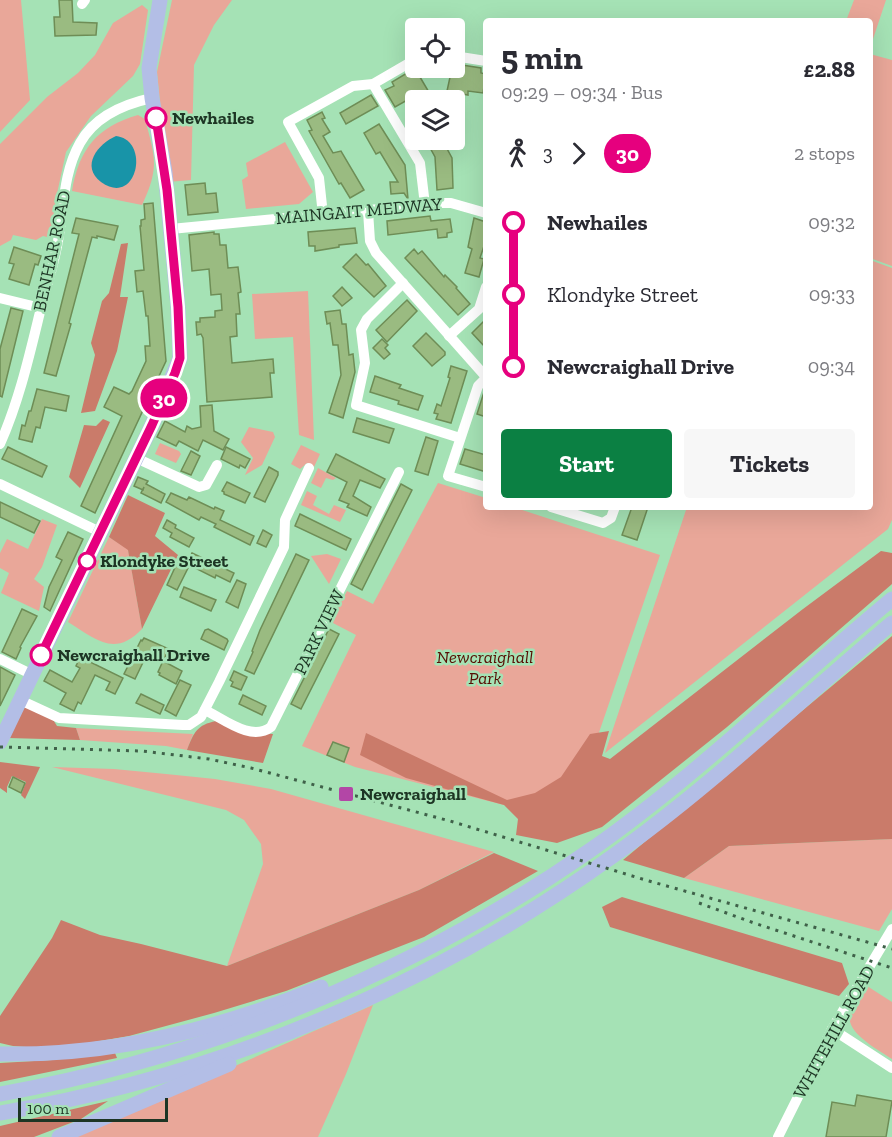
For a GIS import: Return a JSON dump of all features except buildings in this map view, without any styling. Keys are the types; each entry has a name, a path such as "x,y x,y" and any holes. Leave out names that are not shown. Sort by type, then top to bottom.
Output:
{"main road":[{"path":"0,742 136,458 180,358 171,229 162,146 152,98 149,68 160,0"},
{"path":"0,1094 106,1071 211,1040 307,1004 404,960 493,912 592,849 708,758 892,599"},
{"path":"59,1137 245,1058 292,1032 426,970 500,930 564,890 676,809 892,623"},
{"path":"0,1054 83,1052 217,1024 265,1009 363,971 404,960"},
{"path":"0,1113 162,1076 292,1032"}],"street":[{"path":"465,58 483,61"},
{"path":"323,215 319,178 288,122 353,86 373,84 405,65"},
{"path":"373,84 420,163 425,205"},
{"name":"BENHAR ROAD","path":"0,444 17,403 58,243 68,174 80,142 112,111 152,98"},
{"name":"MAINGAIT MEDWAY","path":"171,229 451,203 483,212"},
{"path":"368,211 370,241 376,254 483,375"},
{"path":"403,283 367,319 361,330 365,363 356,405 460,438"},
{"path":"449,336 479,309 483,296"},
{"path":"0,298 41,308"},
{"path":"483,381 478,386 448,476 483,486"},
{"path":"136,458 199,487 206,485 217,465"},
{"path":"20,700 59,718 183,725 196,721 205,710 284,546 285,520 309,468"},
{"name":"PARK VIEW","path":"205,710 250,732 265,732 271,727 399,472"},
{"path":"0,484 100,532"},
{"path":"561,510 603,523 611,518 614,510"},
{"path":"0,659 33,675"},
{"name":"WHITEHILL ROAD","path":"778,1137 832,1029 890,933"},
{"path":"832,1029 892,1068"}],"green space":[{"path":"0,0 21,0 30,100 0,132"},
{"path":"172,0 232,0 214,25 194,65 191,180 168,182 157,72"},
{"path":"854,0 886,0 873,39 873,18 847,18"},
{"path":"142,5 148,10 140,64 133,76 91,116 66,152 55,203 51,238 43,236 36,240 13,235 11,240 0,246 0,144 47,97 78,73 95,55 113,23"},
{"path":"873,55 892,60 892,266 873,259"},
{"path":"138,115 145,119 154,162 148,192 142,205 72,191 80,163 92,142 111,126"},
{"path":"285,142 313,192 299,204 246,209 242,180 248,176 246,163"},
{"path":"873,261 892,268 892,520 888,529 605,753 686,510 873,510"},
{"path":"308,291 314,440 299,435 293,337 255,339 252,294"},
{"path":"249,427 273,432 275,437 262,465 245,475 253,458 241,442"},
{"path":"160,443 179,451 181,454 176,463 155,454"},
{"path":"301,445 320,454 314,467 307,463 300,469 291,464"},
{"path":"318,468 336,478 333,480 326,478 321,488 311,483"},
{"name":"Newcraighall Park","path":"438,483 483,497 483,510 522,510 660,555 582,782 504,805 355,767 302,746 356,635 331,622 347,591 373,604"},
{"path":"307,491 317,496 313,505 329,514 334,505 346,510 340,522 301,505"},
{"path":"42,519 57,525 42,567 34,579 44,587 39,611 1,593 9,573 0,568 0,553 7,539 28,549"},
{"path":"109,537 128,549 142,629 123,643 114,644 96,639 68,622"},
{"path":"327,554 341,559 329,584 311,556"},
{"path":"76,728 193,734 187,750 166,746 80,740"},
{"path":"52,767 114,769 166,774 215,779 271,789 494,852 419,890 227,966 263,864 261,844 244,820 226,810"},
{"path":"892,839 892,909 879,931 684,878 729,846"},
{"path":"867,986 892,1002 892,1059 858,1035 850,1022 853,1008"},
{"path":"373,1005 318,1137 74,1137"}],"shaded area":[{"path":"128,243 120,297 128,297 117,351 95,411 81,413 95,355 91,343 102,301 109,293 121,244"},
{"path":"103,419 110,422 80,488 69,477 84,425 96,426"},
{"path":"128,495 165,513 155,536 178,555 142,629 128,550 109,537"},
{"path":"881,551 892,553 892,584 727,727 602,827 557,843 516,835 518,819 504,805 406,778 360,755 366,733 507,800 535,793 561,777 590,734 609,731 602,756 610,759"},
{"path":"892,636 892,839 729,846 684,878 623,860"},
{"path":"29,705 52,718 57,726 76,728 80,740 8,738 20,711"},
{"path":"216,721 238,732 273,734 263,763 187,750 200,727"},
{"path":"0,762 40,767 25,799 21,795 26,782 12,776 7,793 0,788"},
{"path":"494,853 538,871 424,937 286,991 129,1036 53,1049 0,1043 0,1016 52,938 61,920 100,935 227,966 419,890"},
{"path":"622,897 842,963 849,984 839,996 610,927 602,907"},
{"path":"115,1053 117,1058 0,1082 0,1063"},
{"path":"108,1101 81,1119 34,1137 0,1137 0,1126"}],"water":[{"path":"116,136 127,140 136,159 131,180 123,186 113,188 95,176 92,163 103,144"}],"railway":[{"path":"0,747 142,751 209,759 251,768 450,821 649,881 892,949"},
{"path":"699,903 892,968"}],"bus line":[{"name":"30","path":"41,655 152,425 180,358 178,307 167,190 156,118"}],"place":[{"name":"Newhailes","path":"156,118"},
{"name":"Klondyke Street","path":"87,561"},
{"name":"Newcraighall Drive","path":"41,655"},
{"name":"Newcraighall","path":"346,794"}]}
